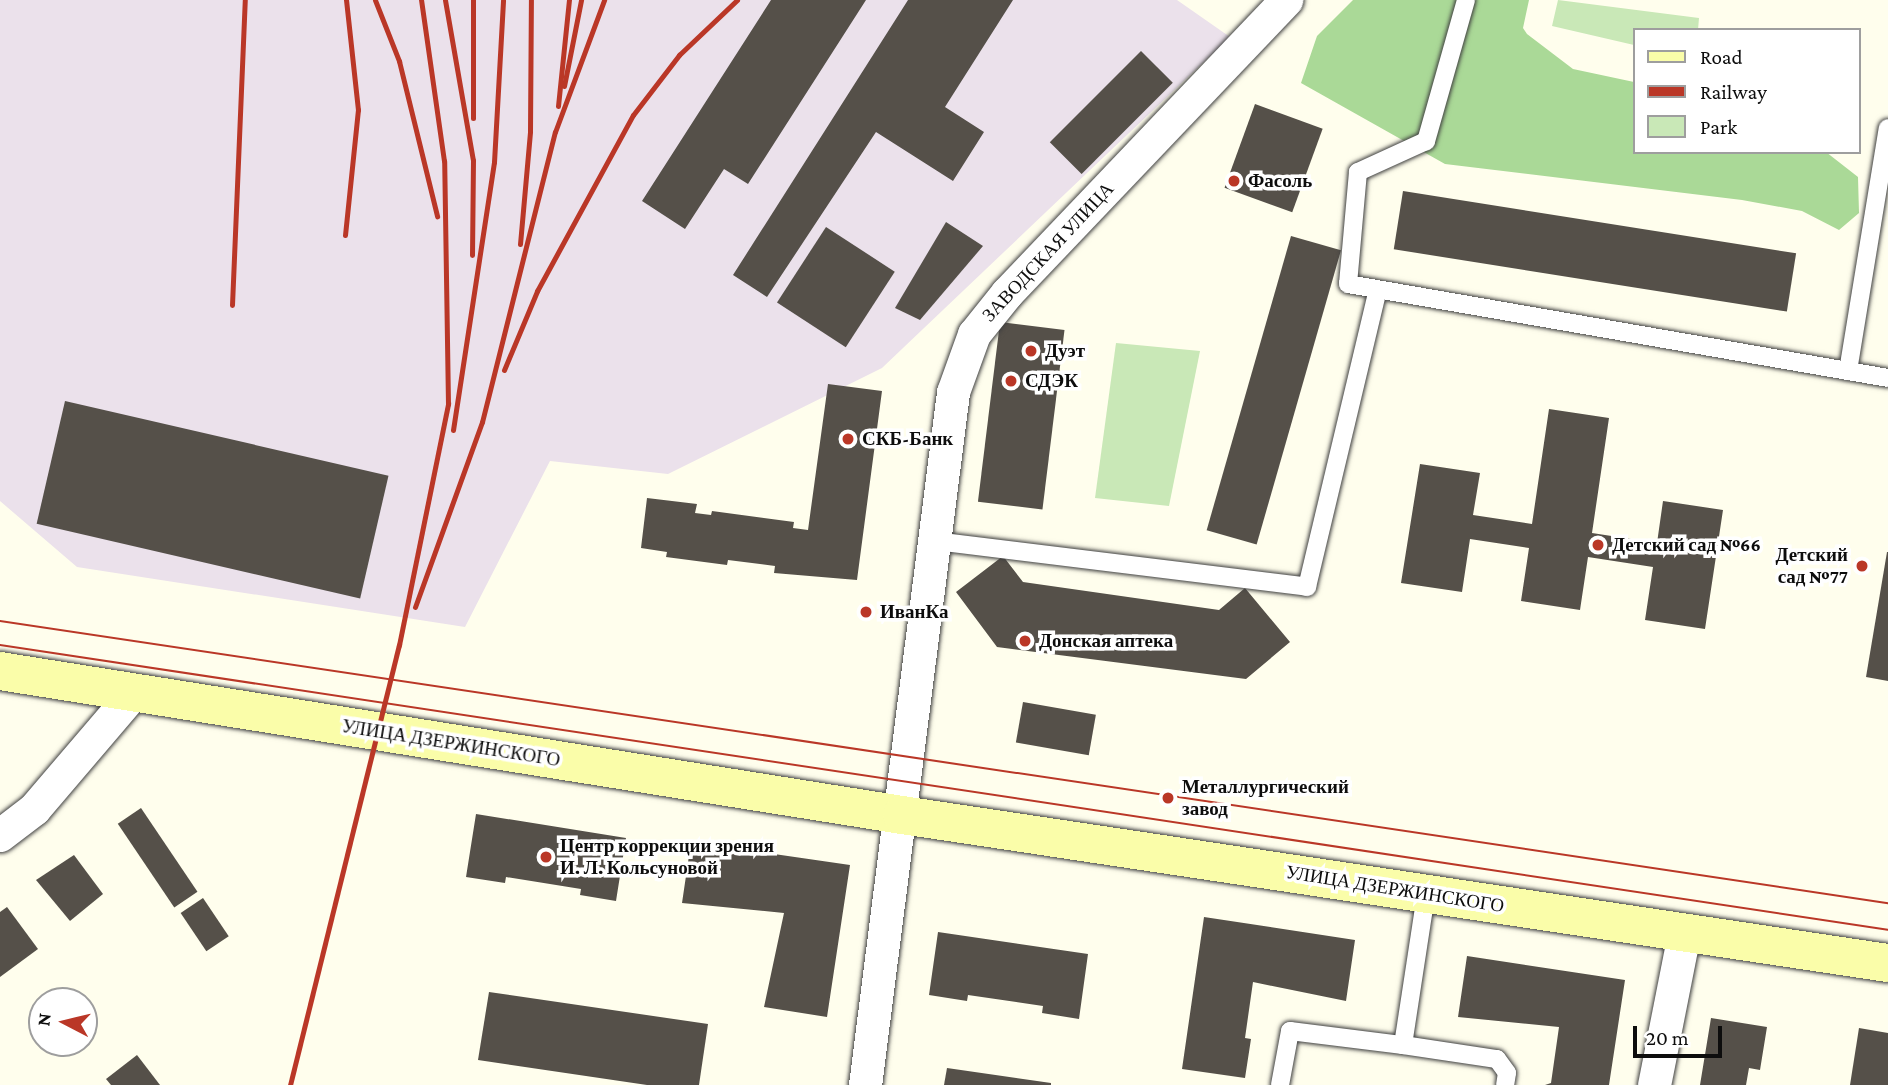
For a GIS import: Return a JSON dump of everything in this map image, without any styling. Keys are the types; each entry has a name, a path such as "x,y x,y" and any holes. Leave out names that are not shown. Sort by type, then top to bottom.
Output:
{"main road":[{"name":"УЛИЦА ДЗЕРЖИНСКОГО","path":"0,671 902,815 1888,963"}],"street":[{"name":"ЗАВОДСКАЯ УЛИЦА","path":"902,815 953,392 974,334 1007,293 1286,0"},
{"path":"0,835 34,809 134,692"},
{"path":"865,1085 902,815"},
{"path":"1654,1085 1684,933"}],"lane":[{"path":"1466,0 1426,141 1358,172 1348,284 1888,378"},
{"path":"1848,371 1888,128"},
{"path":"935,541 1307,587 1378,290"},
{"path":"1404,1045 1426,894"},
{"path":"1280,1085 1290,1031 1497,1059 1507,1073 1506,1085"}],"shaded area":[{"path":"0,0 1177,0 1230,37 882,368 668,474 550,461 465,627 77,567 0,501"}],"green space":[{"path":"1353,0 1529,0 1523,28 1527,34 1573,69 1632,82 1632,154 1829,154 1858,177 1859,213 1839,230 1802,211 1742,200 1445,164 1301,83 1317,36"},
{"path":"1558,0 1699,18 1698,28 1632,28 1632,45 1552,26"},
{"path":"1116,343 1200,351 1169,506 1095,498"}],"building":[{"path":"771,0 866,0 748,184 724,169 685,229 642,201"},
{"path":"908,0 1013,0 945,107 984,132 953,181 876,132 767,297 733,275"},
{"path":"1141,51 1173,83 1082,174 1050,142"},
{"path":"1255,104 1323,129 1292,212 1225,188"},
{"path":"1403,191 1796,253 1787,312 1394,249"},
{"path":"946,222 983,246 920,320 895,308"},
{"path":"826,227 895,272 846,347 777,302"},
{"path":"1291,236 1341,250 1257,544 1207,530"},
{"path":"1000,322 1065,330 1042,510 978,502"},
{"path":"828,384 882,391 857,580 774,573 775,566 728,560 727,565 666,557 667,552 641,548 647,498 697,504 695,513 711,515 712,511 794,522 793,528 808,530"},
{"path":"65,401 388,476 360,598 37,524"},
{"path":"1549,409 1609,418 1592,533 1657,543 1663,501 1723,510 1705,629 1645,620 1653,567 1588,557 1580,610 1521,601 1529,548 1470,539 1462,592 1401,583 1420,464 1480,473 1473,515 1532,524"},
{"path":"1888,552 1888,681 1866,677"},
{"path":"1003,556 1023,582 1219,610 1245,588 1290,642 1246,679 997,647 956,592"},
{"path":"1023,702 1096,715 1089,755 1016,742"},
{"path":"141,808 197,892 174,907 118,824"},
{"name":"Центр коррекции зрения И. Л. Кольсуновой","path":"476,814 626,838 616,901 580,895 581,889 506,877 505,883 466,877"},
{"path":"691,842 850,865 827,1017 764,1007 784,913 682,903"},
{"path":"74,855 103,894 70,921 36,880"},
{"path":"203,898 229,936 206,951 181,913"},
{"path":"7,907 38,949 0,977 0,912"},
{"path":"1204,917 1355,940 1346,1001 1253,982 1245,1038 1251,1039 1245,1078 1182,1069"},
{"path":"938,932 1088,954 1079,1019 1042,1013 1043,1006 968,995 967,1001 929,995"},
{"path":"1467,956 1625,980 1609,1085 1545,1085 1551,1083 1559,1027 1458,1017"},
{"path":"489,992 708,1024 699,1085 647,1085 478,1060"},
{"path":"1711,1018 1767,1027 1760,1070 1749,1068 1746,1085 1700,1085"},
{"path":"1859,1028 1888,1033 1888,1085 1850,1085"},
{"path":"137,1055 160,1085 111,1085 106,1079"},
{"path":"947,1068 1051,1083 1051,1085 944,1085"}],"tram line":[{"path":"0,621 1888,903"},
{"path":"0,645 1888,930"}],"railway":[{"path":"232,305 245,0"},
{"path":"345,235 358,110 346,0"},
{"path":"375,0 399,61 437,216"},
{"path":"290,1085 399,645 448,404 444,161 421,0"},
{"path":"445,0 473,160 472,255"},
{"path":"473,0 473,118"},
{"path":"453,430 494,162 503,0"},
{"path":"520,244 530,131 531,0"},
{"path":"558,106 569,0"},
{"path":"564,86 581,0"},
{"path":"415,607 482,422 555,132 604,0"},
{"path":"504,370 537,291 633,115 679,55 737,0"}],"place":[{"name":"Фасоль","path":"1234,181"},
{"name":"Дуэт","path":"1031,351"},
{"name":"СДЭК","path":"1011,381"},
{"name":"СКБ-Банк","path":"848,439"},
{"name":"Детский сад №66","path":"1598,545"},
{"name":"Детский сад №77","path":"1862,566"},
{"name":"ИванКа","path":"866,612"},
{"name":"Донская аптека","path":"1025,641"},
{"name":"Металлургический завод","path":"1168,798"},
{"name":"Центр коррекции зрения И. Л. Кольсуновой","path":"546,857"}]}
